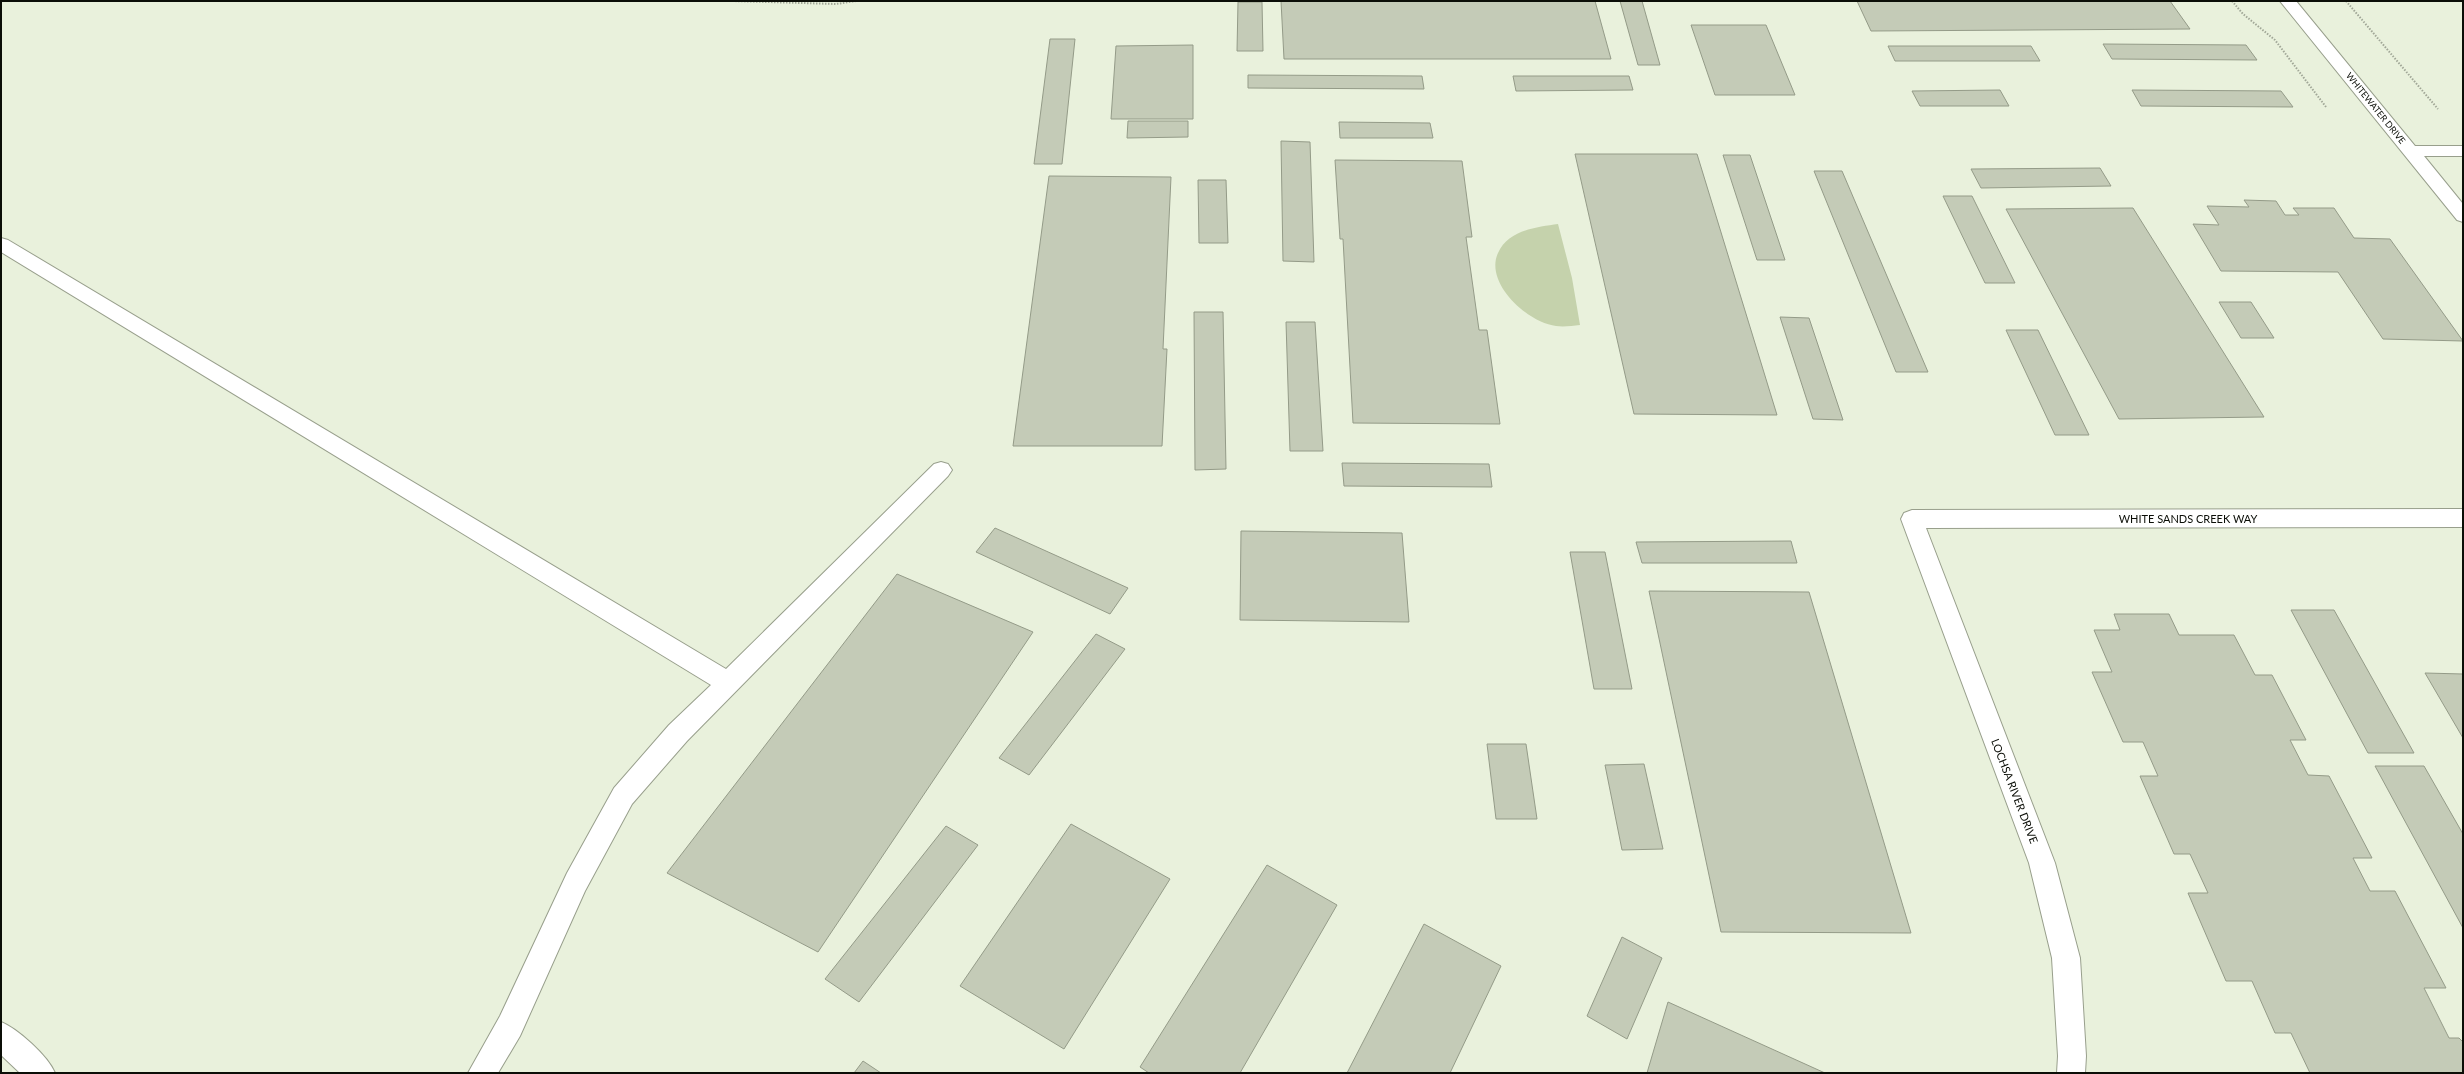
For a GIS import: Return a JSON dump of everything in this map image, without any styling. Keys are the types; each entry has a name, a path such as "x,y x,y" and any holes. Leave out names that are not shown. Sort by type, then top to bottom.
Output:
{"street":[{"name":"WHITEWATER DRIVE","path":"2288,1 2463,216"},
{"path":"2410,151 2463,151"},
{"path":"1,244 728,683"},
{"path":"482,1073 510,1026 576,882 623,796 678,733 941,470"},
{"name":"WHITE SANDS CREEK WAY","path":"1912,519 2463,518"},
{"name":"LOCHSA RIVER DRIVE","path":"1912,519 2042,863 2066,958 2072,1056 2070,1073"},
{"path":"1,1036 41,1073"}],"path":[{"path":"732,1 836,4 856,1"},
{"path":"2232,1 2243,14 2275,40 2326,107"},
{"path":"2346,1 2438,109"}],"green space":[{"path":"1558,224 1572,278 1580,325 1556,326 1533,318 1511,300 1497,277 1495,265 1498,253 1509,239 1532,228"}],"building":[{"path":"1281,1 1595,1 1611,59 1284,59"},
{"path":"1620,1 1642,1 1660,65 1638,65"},
{"path":"1857,1 2170,1 2190,29 1871,31"},
{"path":"1238,2 1262,2 1263,51 1237,51"},
{"path":"1691,25 1766,25 1795,95 1715,95"},
{"path":"1050,39 1075,39 1062,164 1034,164"},
{"path":"2103,44 2246,45 2257,60 2112,59"},
{"path":"1193,45 1193,119 1111,119 1116,46"},
{"path":"1888,46 2031,46 2040,61 1895,61"},
{"path":"1248,75 1422,76 1424,89 1248,88"},
{"path":"1513,76 1629,76 1633,90 1516,91"},
{"path":"2000,90 2009,106 1920,106 1912,91"},
{"path":"2132,90 2281,91 2293,107 2141,106"},
{"path":"1128,121 1188,121 1188,137 1127,138"},
{"path":"1339,122 1430,123 1433,138 1340,138"},
{"path":"1281,141 1310,142 1314,262 1283,261"},
{"path":"1575,154 1697,154 1777,415 1634,414"},
{"path":"1723,155 1750,155 1785,260 1757,260"},
{"path":"1335,160 1462,161 1472,237 1466,237 1479,330 1487,330 1500,424 1353,423 1343,239 1340,239"},
{"path":"2100,168 2111,186 1981,188 1971,169"},
{"path":"1814,171 1842,171 1928,372 1896,372"},
{"path":"1049,176 1171,177 1163,349 1167,349 1162,446 1013,446"},
{"path":"1198,180 1226,180 1228,243 1199,243"},
{"path":"1943,196 1972,196 2015,283 1985,283"},
{"path":"2244,200 2276,201 2285,215 2299,215 2293,208 2334,208 2354,238 2390,239 2463,341 2383,339 2338,272 2221,271 2193,224 2219,225 2207,206 2249,207"},
{"path":"2133,208 2264,417 2119,419 2006,209"},
{"path":"2219,302 2251,302 2274,338 2241,338"},
{"path":"1194,312 1223,312 1226,469 1195,470"},
{"path":"1780,317 1809,318 1843,420 1813,419"},
{"path":"1286,322 1315,322 1323,451 1290,451"},
{"path":"2006,330 2038,330 2089,435 2055,435"},
{"path":"1342,463 1489,464 1492,487 1344,486"},
{"path":"995,528 1128,588 1110,614 976,552"},
{"path":"1241,531 1402,533 1409,622 1240,620"},
{"path":"1791,541 1797,563 1642,563 1636,542"},
{"path":"1570,552 1605,552 1632,689 1594,689"},
{"path":"897,574 1033,632 818,952 667,873"},
{"path":"1649,591 1809,592 1911,933 1721,932"},
{"path":"2291,610 2334,610 2414,753 2368,753"},
{"path":"2114,614 2169,614 2179,635 2234,635 2255,675 2272,675 2306,740 2290,740 2308,775 2329,776 2372,858 2353,858 2370,891 2395,891 2446,988 2424,988 2449,1038 2459,1038 2463,1042 2463,1073 2310,1073 2291,1033 2275,1033 2252,981 2226,981 2188,893 2208,893 2190,854 2174,854 2140,776 2158,776 2143,742 2123,742 2092,672 2112,672 2094,630 2120,630"},
{"path":"1096,634 1125,649 1029,775 999,758"},
{"path":"2425,673 2463,674 2463,738"},
{"path":"1487,744 1526,744 1537,819 1496,819"},
{"path":"1644,764 1663,849 1622,850 1605,765"},
{"path":"2375,766 2424,766 2463,834 2463,928"},
{"path":"1071,824 1170,879 1064,1049 960,986"},
{"path":"946,826 978,845 859,1002 825,979"},
{"path":"1267,865 1337,905 1240,1073 1149,1073 1140,1067"},
{"path":"1424,924 1501,966 1450,1073 1347,1073"},
{"path":"1622,937 1662,958 1627,1039 1587,1016"},
{"path":"1668,1002 1825,1073 1647,1073"},
{"path":"863,1061 881,1073 854,1073"}]}
